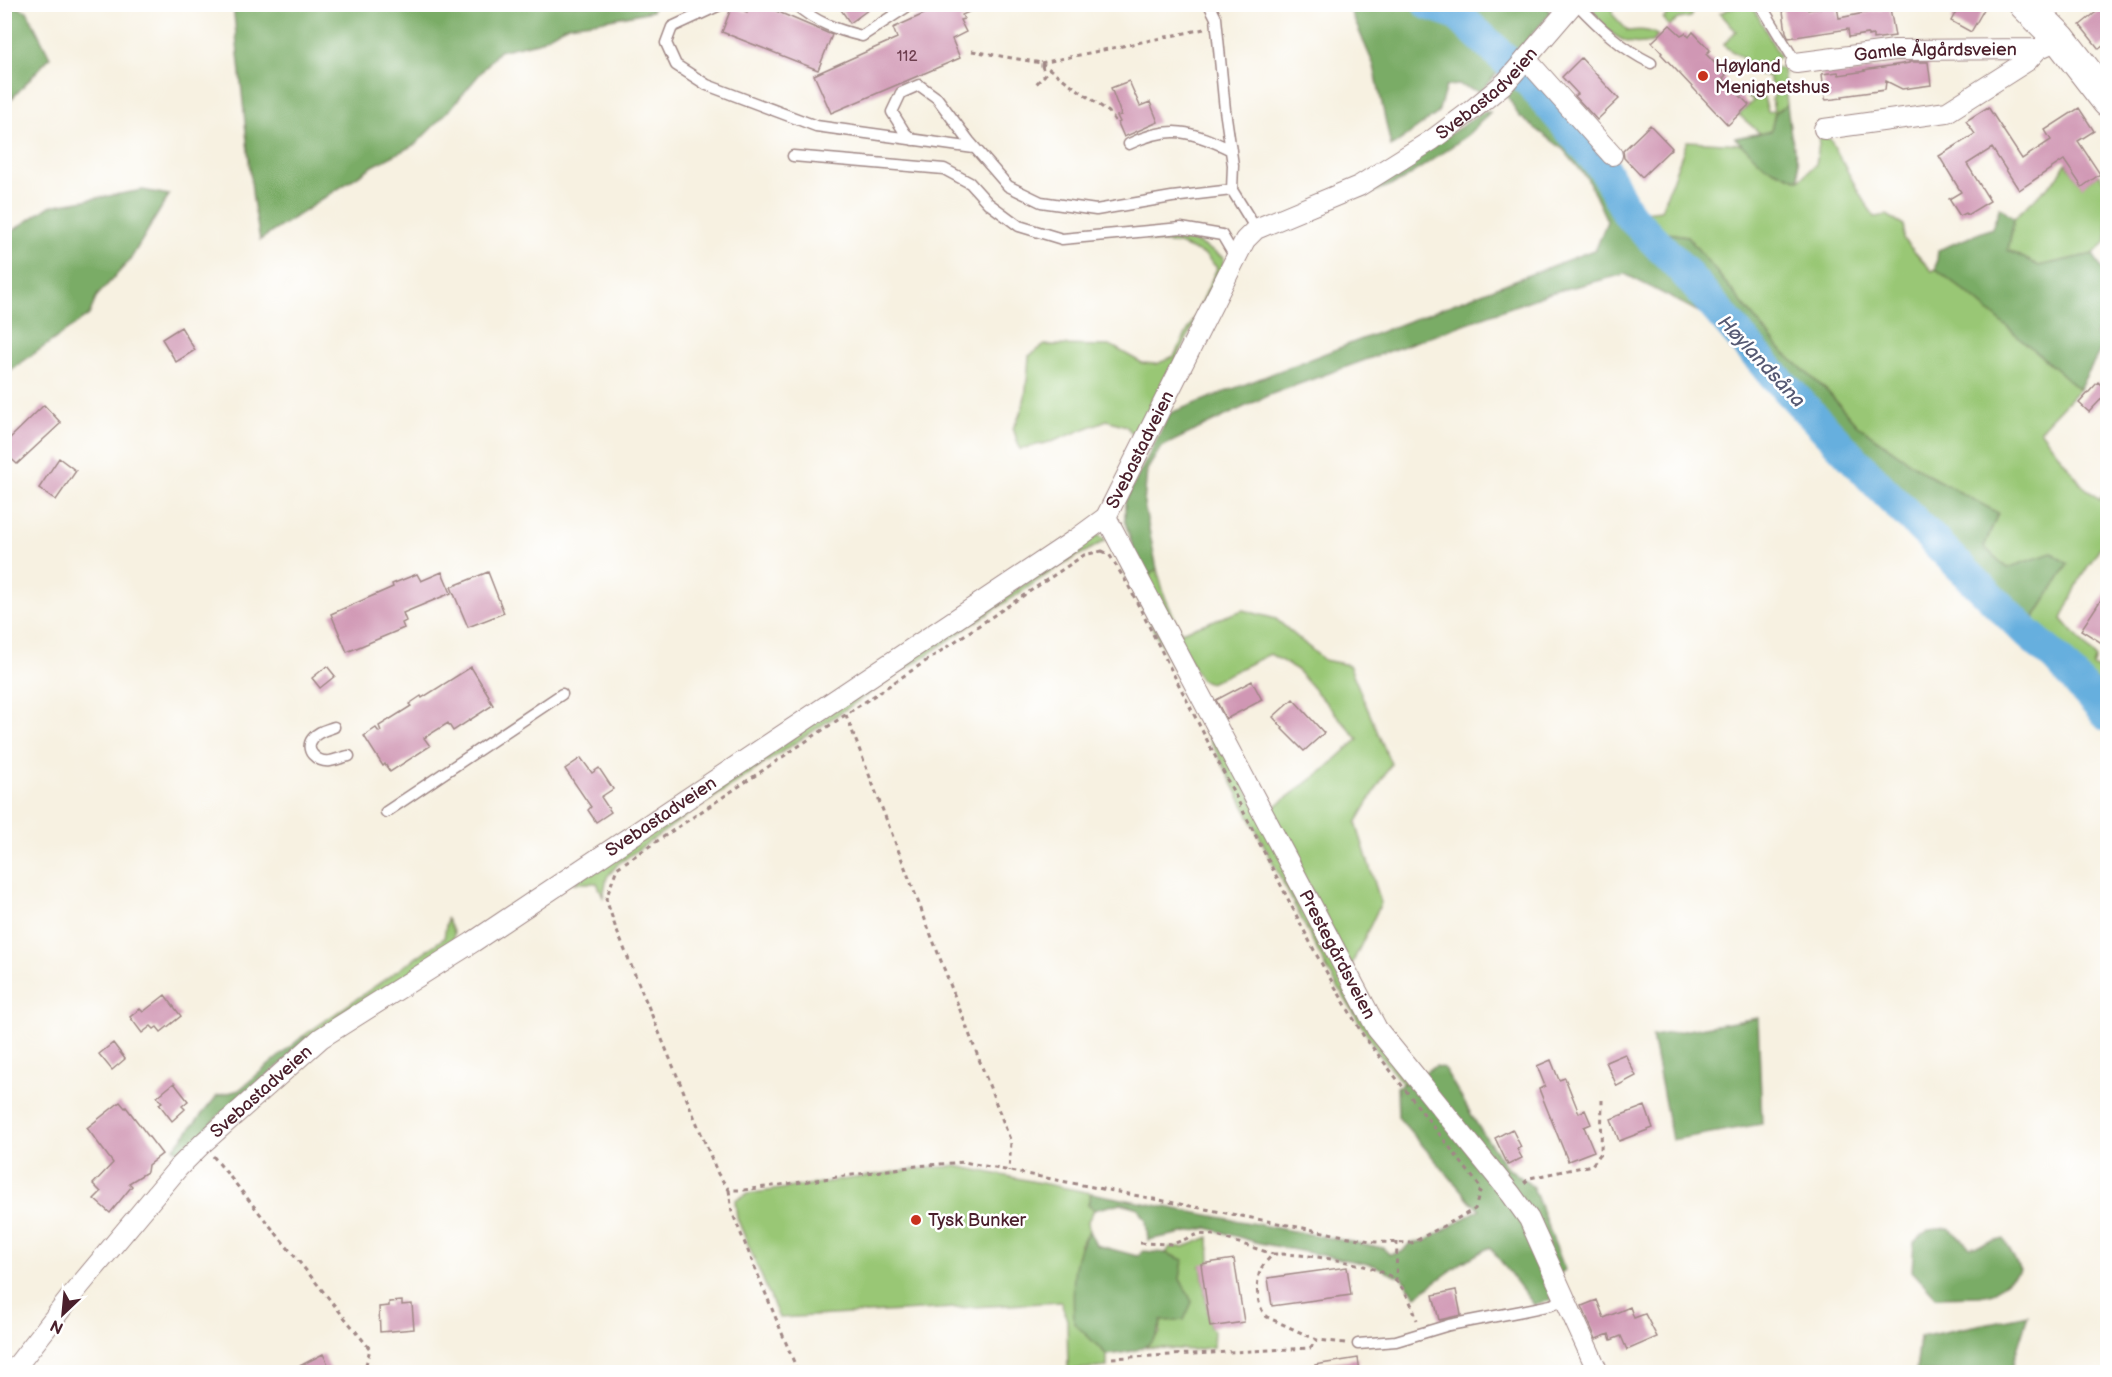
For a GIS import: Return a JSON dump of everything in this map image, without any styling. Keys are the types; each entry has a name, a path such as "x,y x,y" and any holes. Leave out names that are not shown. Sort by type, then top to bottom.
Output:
{"main road":[{"path":"2025,4 2049,44 2108,101"}],"street":[{"name":"Svebastadveien","path":"12,1372 76,1290 178,1168 202,1143 321,1038 473,942 1106,517 1245,240 1256,229 1359,186 1432,140 1506,82 1575,4"},
{"name":"Gamle Ålgårdsveien","path":"1796,63 1895,50 2049,44"},
{"name":"Gamle Ålgårdsveien","path":"1824,129 1947,112 2027,61 2049,44"},
{"path":"1524,61 1612,155"},
{"name":"Prestegårdsveien","path":"1106,517 1377,1029 1529,1219 1598,1372"}],"lane":[{"path":"722,4 672,27 666,43 676,65 707,85 816,126 974,147"},
{"path":"795,4 834,29 862,36 911,4"},
{"path":"1209,4 1216,18 1233,165 1232,189 1256,229"},
{"path":"1575,4 1601,29 1635,55 1651,63"},
{"path":"1762,8 1796,63"},
{"path":"913,140 905,133 892,112 901,93 919,85 937,98 951,118 969,131 974,147 1008,186 1041,202 1096,210 1172,196 1232,189"},
{"path":"1129,144 1142,138 1176,131 1206,138 1231,150"},
{"path":"793,156 944,169 970,183 988,203 1019,226 1062,239 1181,228 1222,235 1235,257"},
{"path":"386,812 562,694"},
{"path":"334,727 319,732 312,739 309,746 310,752 322,761 349,756"},
{"path":"1358,1344 1384,1344 1449,1325 1551,1305 1565,1299"}],"path":[{"path":"972,51 1041,63 1217,27"},
{"path":"1036,84 1045,75 1041,63"},
{"path":"1041,63 1109,112 1116,122"},
{"path":"729,1190 964,1162 1375,1242 1412,1243 1475,1209 1481,1188 1363,1035 1342,1001 1128,585 1109,554 1102,552 1084,555 617,868 606,898 616,929 718,1174 729,1190 732,1212 798,1372"},
{"path":"846,715 1011,1142 1009,1171"},
{"path":"1511,1194 1530,1178 1592,1165 1601,1153 1602,1100"},
{"path":"202,1143 370,1349 364,1372"},
{"path":"1140,1243 1173,1244 1198,1234 1214,1235 1273,1254 1294,1253 1363,1266 1391,1276 1404,1289 1421,1334"},
{"path":"1396,1282 1397,1242"},
{"path":"1273,1254 1261,1269 1257,1284 1261,1311 1266,1317 1317,1340 1358,1344"},
{"path":"1112,1358 1310,1348 1317,1340"}],"green space":[{"path":"9,4 27,11 50,57 5,106 4,5"},
{"path":"233,4 654,5 652,11 568,25 538,42 499,51 452,107 416,144 373,166 260,240 253,200"},
{"path":"1544,4 1551,13 1480,92 1459,85 1446,86 1438,113 1391,147 1374,66 1348,5"},
{"path":"1593,5 1613,5 1613,15 1628,31 1648,31 1658,36 1652,42 1643,43 1622,40 1601,22"},
{"path":"1677,5 1693,5 1691,17 1678,19 1669,26 1663,19"},
{"path":"1738,5 1752,5 1780,57 1769,61 1772,69 1783,68 1787,105 1775,113 1771,131 1761,134 1739,115 1754,100 1747,96 1754,88 1761,87 1768,112 1774,111 1772,100 1775,94 1768,76 1758,74 1758,69 1723,45 1736,31 1720,13"},
{"path":"1519,75 1574,123 1602,155 1635,213 1654,231 1687,236 1779,348 1828,392 1857,425 1928,475 1998,513 1984,547 2007,568 2052,553 2068,564 2033,620 2107,690 2107,723 1705,315 1625,274 1550,293 1269,395 1161,447 1147,470 1144,504 1157,569 1146,577 1138,563 1125,522 1125,502 1170,413 1596,249 1607,221 1587,178 1563,149 1519,116 1504,90"},
{"path":"1787,105 1799,180 1765,166 1735,138 1771,131 1775,113"},
{"path":"1483,112 1490,112 1468,135 1403,180 1364,196 1365,191"},
{"path":"1820,136 1830,139 1863,200 1875,217 1887,215 1904,225 1903,239 1932,271 1936,269 1976,300 2079,389 2040,430 2082,485 2100,500 2107,487 2107,536 2080,579 2062,619 2096,658 2093,666 2107,674 2107,690 2033,620 2068,564 2052,553 2007,568 1984,547 1998,513 1928,475 1857,425 1828,392 1779,348 1687,236 1654,231 1635,213 1661,210 1687,141 1743,144 1765,166 1799,180 1816,164"},
{"path":"2066,163 2082,186 2100,174 2107,189 2107,241 2093,254 2039,266 2008,250 2014,218 2058,177"},
{"path":"143,190 169,195 130,260 97,296 89,315 5,374 5,236 50,206"},
{"path":"2000,207 2014,218 2008,250 2039,266 2093,254 2108,280 2107,317 2095,334 2103,345 2079,389 1976,300 1936,269 1938,250 1992,228"},
{"path":"1177,236 1193,240 1224,258 1222,270 1136,438 1126,426 1107,420 1054,441 1020,449 1013,428 1024,402 1029,356 1045,345 1112,346 1142,363 1157,364 1174,356 1217,268 1205,255 1179,244 1148,241 1153,238"},
{"path":"1098,535 1106,540 1063,564 618,864 607,877 603,897 597,883 574,883"},
{"path":"1121,565 1410,1080 1403,1084 1379,1054 1328,971"},
{"path":"1157,569 1165,597 1181,632 1243,610 1276,619 1324,660 1349,665 1391,764 1356,823 1381,903 1351,966 1269,811 1324,770 1358,739 1296,669 1270,654 1210,683 1200,679 1146,577"},
{"path":"447,919 454,932 452,948 311,1039 302,1037 444,938"},
{"path":"1758,1018 1762,1124 1672,1140 1652,1036"},
{"path":"302,1037 311,1039 217,1117 182,1155 174,1148 217,1096 239,1090"},
{"path":"1436,1066 1444,1068 1478,1126 1505,1165 1533,1187 1565,1270 1550,1281 1558,1298 1534,1305 1490,1247 1463,1262 1416,1296 1401,1277 1373,1265 1259,1243 1208,1228 1148,1240 1146,1220 1138,1208 1121,1203 1094,1210 1088,1205 1091,1193 1383,1248 1389,1254 1402,1252 1409,1244 1427,1240 1480,1209 1472,1203 1398,1117 1397,1087"},
{"path":"956,1166 1091,1193 1088,1205 1094,1210 1088,1221 1089,1231 1080,1244 1074,1322 1107,1355 1107,1367 1068,1370 1067,1320 1061,1302 779,1318 737,1218 735,1200 747,1194 915,1169"},
{"path":"1949,1228 1970,1247 2004,1239 2020,1270 1993,1293 1980,1296 1936,1297 1912,1271 1914,1242 1928,1230"},
{"path":"1089,1231 1096,1245 1137,1256 1143,1251 1166,1253 1183,1260 1180,1279 1192,1302 1184,1320 1161,1321 1159,1331 1149,1344 1134,1351 1107,1355 1074,1323 1074,1275 1078,1252"},
{"path":"1209,1237 1210,1263 1201,1265 1210,1327 1214,1330 1213,1347 1192,1350 1146,1347 1160,1333 1161,1320 1192,1302 1180,1279 1182,1260 1166,1253 1170,1247 1184,1247"},
{"path":"2028,1315 2010,1372 1916,1372 1920,1337"}],"building":[{"path":"750,4 760,4 832,35 818,70 722,32 732,6 747,12"},
{"path":"837,4 876,4 850,23"},
{"path":"946,4 986,4 962,15 964,19 960,20 966,32 952,39 960,58 831,113 814,75 897,38 893,28"},
{"path":"1782,4 1807,4 1808,10 1837,6 1839,18 1890,8 1895,36 1873,39 1873,35 1868,36 1868,34 1849,37 1848,29 1789,38"},
{"path":"1960,4 1987,4 1971,32 1951,21"},
{"path":"2100,9 2108,18 2108,42 2099,49 2080,25"},
{"name":"Høyland Menighetshus","path":"1670,25 1681,35 1685,33 1689,37 1693,32 1710,50 1706,54 1726,75 1723,78 1749,105 1728,125 1652,42"},
{"path":"1581,58 1619,99 1597,120 1575,96 1578,94 1562,77"},
{"path":"1909,62 1928,62 1931,85 1902,89 1886,81 1885,90 1842,96 1843,98 1826,100 1825,98 1822,74 1838,72 1839,75"},
{"path":"1129,81 1140,106 1150,102 1158,122 1124,137 1117,116 1121,115 1111,88"},
{"path":"1988,107 2022,159 2051,140 2045,130 2079,108 2094,131 2078,141 2100,174 2082,187 2064,160 2019,190 1992,148 1967,164 1990,201 1967,215 1966,213 1960,216 1949,199 1961,192 1939,156 1975,134 1966,121"},
{"path":"1650,125 1672,148 1642,177 1624,158 1623,151"},
{"path":"181,327 195,350 176,362 162,339"},
{"path":"2098,382 2108,392 2089,412 2079,403"},
{"path":"44,405 61,423 17,464 4,452 10,445 7,441"},
{"path":"59,458 76,471 56,500 39,488"},
{"path":"442,572 451,593 403,613 406,621 402,623 404,628 347,652 331,614 417,574 421,581"},
{"path":"488,572 504,613 468,627 451,587"},
{"path":"2108,589 2108,647 2081,630"},
{"path":"327,666 335,676 320,688 312,678"},
{"path":"471,667 493,705 453,731 448,723 424,738 430,746 390,772 385,764 383,766 364,736 376,728 379,732 381,731 379,726 411,706 409,704"},
{"path":"1252,681 1262,700 1226,719 1216,700"},
{"path":"1293,699 1324,733 1304,751 1273,717"},
{"path":"581,758 592,773 599,768 613,789 601,797 611,812 596,822 588,810 591,807 565,769"},
{"path":"165,995 181,1016 161,1032 157,1027 154,1029 151,1026 142,1033 130,1017 140,1009 143,1012"},
{"path":"113,1043 125,1059 112,1070 99,1054"},
{"path":"1625,1054 1636,1076 1617,1086 1606,1062"},
{"path":"1551,1060 1559,1080 1565,1078 1579,1113 1585,1110 1591,1124 1584,1127 1594,1151 1568,1161 1539,1089 1545,1086 1537,1066"},
{"path":"174,1083 188,1101 182,1106 185,1109 172,1121 159,1104 162,1102 157,1097"},
{"path":"120,1102 162,1154 148,1165 147,1172 129,1183 132,1186 110,1213 94,1199 101,1192 93,1184 113,1163 87,1128"},
{"path":"1645,1106 1653,1128 1619,1141 1611,1119"},
{"path":"1512,1129 1521,1147 1517,1149 1522,1158 1508,1165 1495,1138"},
{"path":"1234,1259 1244,1322 1210,1327 1201,1264"},
{"path":"1347,1267 1351,1295 1272,1306 1268,1278"},
{"path":"1456,1290 1461,1315 1439,1320 1433,1295"},
{"path":"1597,1300 1604,1318 1630,1307 1634,1318 1645,1314 1657,1337 1627,1350 1621,1336 1611,1340 1609,1334 1596,1339 1582,1306"},
{"path":"402,1301 402,1305 412,1304 414,1329 380,1332 379,1307 389,1306 389,1302"},
{"path":"323,1354 332,1372 288,1372"},
{"path":"1358,1358 1360,1372 1315,1372 1315,1365"}],"waterway":[{"name":"Høylandsåna","path":"1428,4 1455,13 1528,80 1604,169 1628,214 1682,269 1771,372 1883,490 2028,634 2057,659 2108,716"}],"place":[{"name":"Høyland Menighetshus","path":"1703,76"},
{"name":"Tysk Bunker","path":"916,1220"}]}
